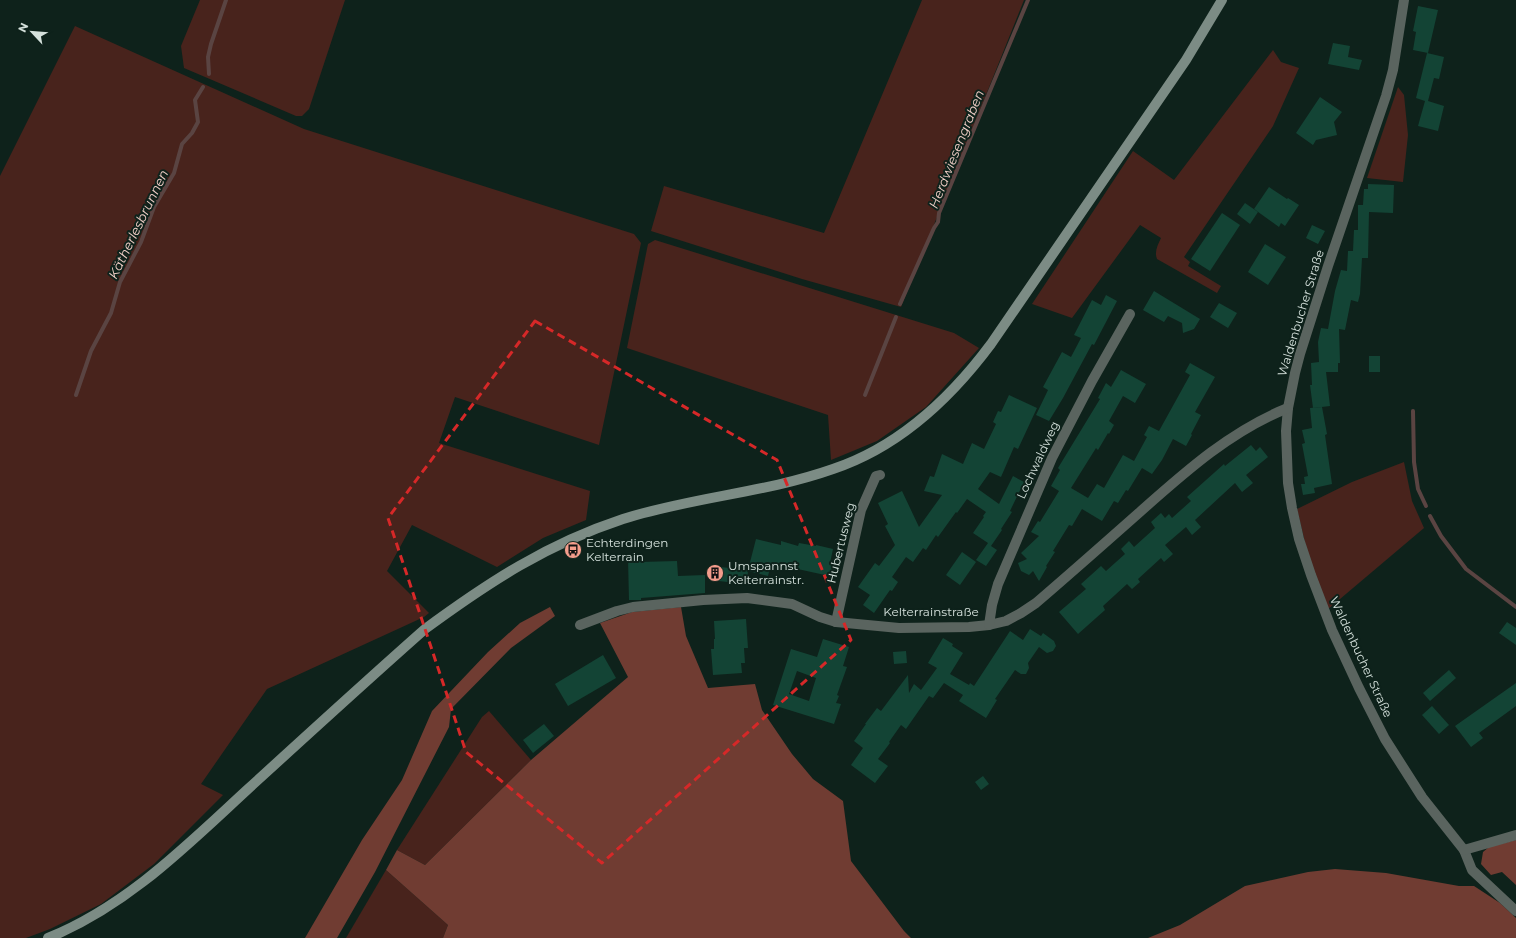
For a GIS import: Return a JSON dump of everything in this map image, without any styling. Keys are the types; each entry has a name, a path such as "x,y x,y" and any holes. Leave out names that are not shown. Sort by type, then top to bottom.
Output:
{"main road":[{"path":"48,938 75,926 114,904 152,875 202,832 425,629 462,601 506,572 556,546 607,524 625,518 688,502 783,483 834,469 863,457 888,443 928,414 955,388 991,344 1186,60 1222,0"}],"street":[{"name":"Waldenbucher Straße","path":"1404,0 1394,70 1300,354 1288,408 1286,457 1288,483 1301,546 1329,624 1372,714 1395,756 1422,797 1464,850 1472,870 1516,911"},
{"name":"Lochwaldweg","path":"989,625 992,605 998,584 1052,458 1092,381 1130,314"},
{"name":"Kelterrainstraße","path":"580,625 617,611 633,607 703,600 747,598 792,604 820,617 836,622 899,628 969,627 989,625 1006,621 1036,603 1212,451 1236,434 1272,414 1288,408"},
{"name":"Hubertusweg","path":"836,622 861,510 876,476 880,475"},
{"path":"1464,850 1516,835"}],"highlighted area":[{"path":"535,321 777,460 851,640 602,863 466,752 388,518"}],"shaded area":[{"path":"200,0 345,0 309,109 302,116 296,116 184,68 181,46"},
{"path":"922,0 1024,0 901,307 802,279 651,231 664,186 824,233"},
{"path":"75,26 304,129 634,234 641,243 599,445 455,397 439,443 590,491 586,520 543,538 497,567 412,525 387,571 429,613 424,617 267,689 201,784 223,795 154,864 101,904 50,929 26,938 0,938 0,176"},
{"path":"1273,50 1281,62 1299,68 1273,126 1184,257 1190,262 1188,266 1221,286 1217,293 1157,259 1156,251 1161,238 1140,225 1072,318 1032,304 1133,151 1174,180"},
{"path":"1398,87 1404,95 1408,135 1403,182 1367,178"},
{"path":"655,240 954,333 979,348 926,407 877,441 831,460 828,415 627,348 648,244"},
{"path":"1404,462 1412,501 1424,528 1327,610 1308,555 1297,509 1352,482"},
{"path":"550,607 555,616 511,648 451,709 449,727 375,872 337,938 305,938 362,840 402,780 432,711 488,652 520,623"},
{"path":"681,607 686,636 708,688 755,684 762,710 792,754 813,779 843,801 851,861 904,931 911,938 443,938 448,925 386,870 397,850 425,865 531,760 628,677 600,623 632,612"},
{"path":"489,711 531,760 425,865 397,850 482,717"},
{"path":"1516,840 1516,885 1502,872 1491,875 1481,864 1483,852 1489,847"},
{"path":"1335,869 1386,873 1459,886 1474,886 1500,903 1516,918 1516,938 1148,938 1180,925 1245,886 1308,872"},
{"path":"386,870 448,925 443,938 346,938"}],"building":[{"path":"1418,6 1438,10 1428,53 1413,50 1416,32 1413,31"},
{"path":"1333,43 1350,46 1348,57 1362,60 1359,70 1328,64"},
{"path":"1427,53 1444,57 1439,79 1434,78 1428,101 1444,106 1438,131 1418,126 1425,101 1416,98"},
{"path":"1320,97 1342,112 1334,122 1337,135 1316,140 1313,145 1296,133"},
{"path":"1368,184 1394,185 1393,213 1369,212 1368,258 1362,258 1360,294 1358,302 1351,300 1345,330 1339,329 1340,363 1338,363 1338,372 1326,372 1330,406 1313,408 1310,385 1312,385 1311,363 1319,362 1318,342 1321,328 1328,329 1335,291 1341,270 1347,271 1348,251 1353,251 1354,230 1358,230 1358,205 1363,205 1364,189 1368,189"},
{"path":"1269,187 1299,205 1285,226 1281,223 1279,227 1254,209"},
{"path":"1245,203 1258,212 1250,224 1237,214"},
{"path":"1222,213 1240,225 1210,271 1191,259"},
{"path":"1312,225 1325,231 1318,244 1306,238"},
{"path":"1265,244 1286,257 1268,285 1248,272"},
{"path":"1154,291 1200,319 1194,329 1183,333 1182,323 1168,316 1164,322 1143,310"},
{"path":"1106,295 1117,301 1094,345 1092,344 1049,421 1036,415 1048,390 1043,387 1062,352 1071,357 1081,338 1074,335 1092,300 1101,305"},
{"path":"1219,303 1237,313 1228,328 1210,317"},
{"path":"1369,356 1380,356 1380,372 1369,372"},
{"path":"1190,363 1215,377 1195,412 1201,415 1186,446 1173,439 1162,460 1152,474 1142,468 1128,491 1126,490 1118,503 1114,501 1102,521 1082,509 1072,526 1069,525 1053,551 1055,552 1039,581 1033,571 1029,575 1021,571 1018,563 1027,559 1021,553 1039,536 1031,532 1038,521 1040,522 1059,491 1051,486 1060,470 1058,468 1100,399 1098,398 1106,383 1111,387 1121,370 1146,384 1135,403 1123,396 1109,421 1114,425 1109,434 1108,433 1098,450 1096,448 1071,488 1088,498 1097,484 1104,488 1123,455 1134,461 1147,437 1144,435 1149,426 1159,431 1190,375 1185,372"},
{"path":"1009,395 1037,408 1018,449 1014,447 1001,477 990,472 978,489 999,504 1013,476 1024,482 1010,511 1012,512 991,546 997,550 986,566 976,560 988,543 973,533 986,512 967,499 938,537 936,535 926,550 923,548 913,562 906,557 892,577 898,582 892,591 890,590 874,613 863,605 870,595 858,587 875,563 879,566 895,545 885,526 888,524 878,503 902,491 919,527 942,495 924,491 930,476 934,477 942,454 963,464 972,443 984,449 996,424 993,422 998,411 1001,412"},
{"path":"1322,407 1327,434 1325,435 1332,484 1314,488 1315,493 1303,495 1301,484 1305,484 1304,477 1308,476 1302,444 1305,443 1302,430 1312,428 1310,408"},
{"path":"1251,445 1256,451 1260,447 1268,457 1246,475 1253,483 1242,492 1235,483 1195,520 1201,527 1192,535 1186,527 1165,545 1173,554 1164,562 1161,558 1138,579 1140,582 1132,589 1127,584 1103,606 1105,610 1078,634 1059,612 1086,589 1081,584 1101,566 1106,571 1125,554 1121,549 1129,541 1134,547 1155,528 1151,522 1161,513 1165,518 1169,514 1172,518 1191,501 1187,497 1224,464 1225,466"},
{"path":"756,539 781,545 781,541 798,546 799,543 833,549 830,563 837,564 834,577 793,568 792,571 776,566 775,569 770,568 768,576 748,571 747,584 709,580 711,566 748,570"},
{"path":"962,552 976,562 960,585 946,575"},
{"path":"640,558 640,562 677,561 678,576 705,575 705,593 629,600 628,559"},
{"path":"746,619 748,648 744,648 745,663 741,663 742,673 713,675 711,649 714,649 714,621"},
{"path":"1507,622 1516,628 1516,645 1499,633"},
{"path":"1030,629 1041,636 1043,633 1054,641 1056,646 1053,651 1047,653 1039,647 1028,663 1029,668 1026,674 1021,674 1015,670 995,699 997,700 986,718 959,701 963,695 944,683 933,698 929,696 906,729 901,725 889,742 890,743 878,759 888,766 875,783 851,765 863,748 854,741 877,708 881,711 908,675 909,693 914,684 921,690 937,668 928,663 943,638 963,653 950,674 969,685 970,683 974,686 1010,631 1023,640"},
{"path":"823,639 849,647 843,666 847,667 837,695 839,696 836,703 841,704 834,724 773,705 791,649 817,657","holes":["797,671 816,678 809,701 789,694"]},
{"path":"906,651 907,663 894,664 893,652"},
{"path":"603,655 616,678 568,706 555,684"},
{"path":"1449,670 1456,678 1430,701 1423,693"},
{"path":"1516,683 1516,706 1479,733 1483,738 1471,747 1455,726"},
{"path":"1432,706 1449,725 1439,734 1422,715"},
{"path":"544,724 554,736 533,753 523,740"},
{"path":"983,776 989,784 981,790 975,782"}],"waterway":[{"name":"Kätherlesbrunnen","path":"209,74 208,57 226,0"},
{"name":"Herdwiesengraben","path":"900,304 938,222 939,213 1028,0"},
{"name":"Kätherlesbrunnen","path":"76,395 91,351 111,313 120,282 141,242 154,207 174,173 182,144 192,133 198,122 195,100 203,87"},
{"name":"Herdwiesengraben","path":"865,395 896,317"},
{"path":"1413,411 1414,462 1418,489 1426,506"},
{"path":"1430,516 1441,536 1466,569 1516,607"}],"place":[{"name":"Echterdingen Kelterrain","path":"573,550"},
{"name":"Umspannst Kelterrainstr.","path":"715,573"}]}
